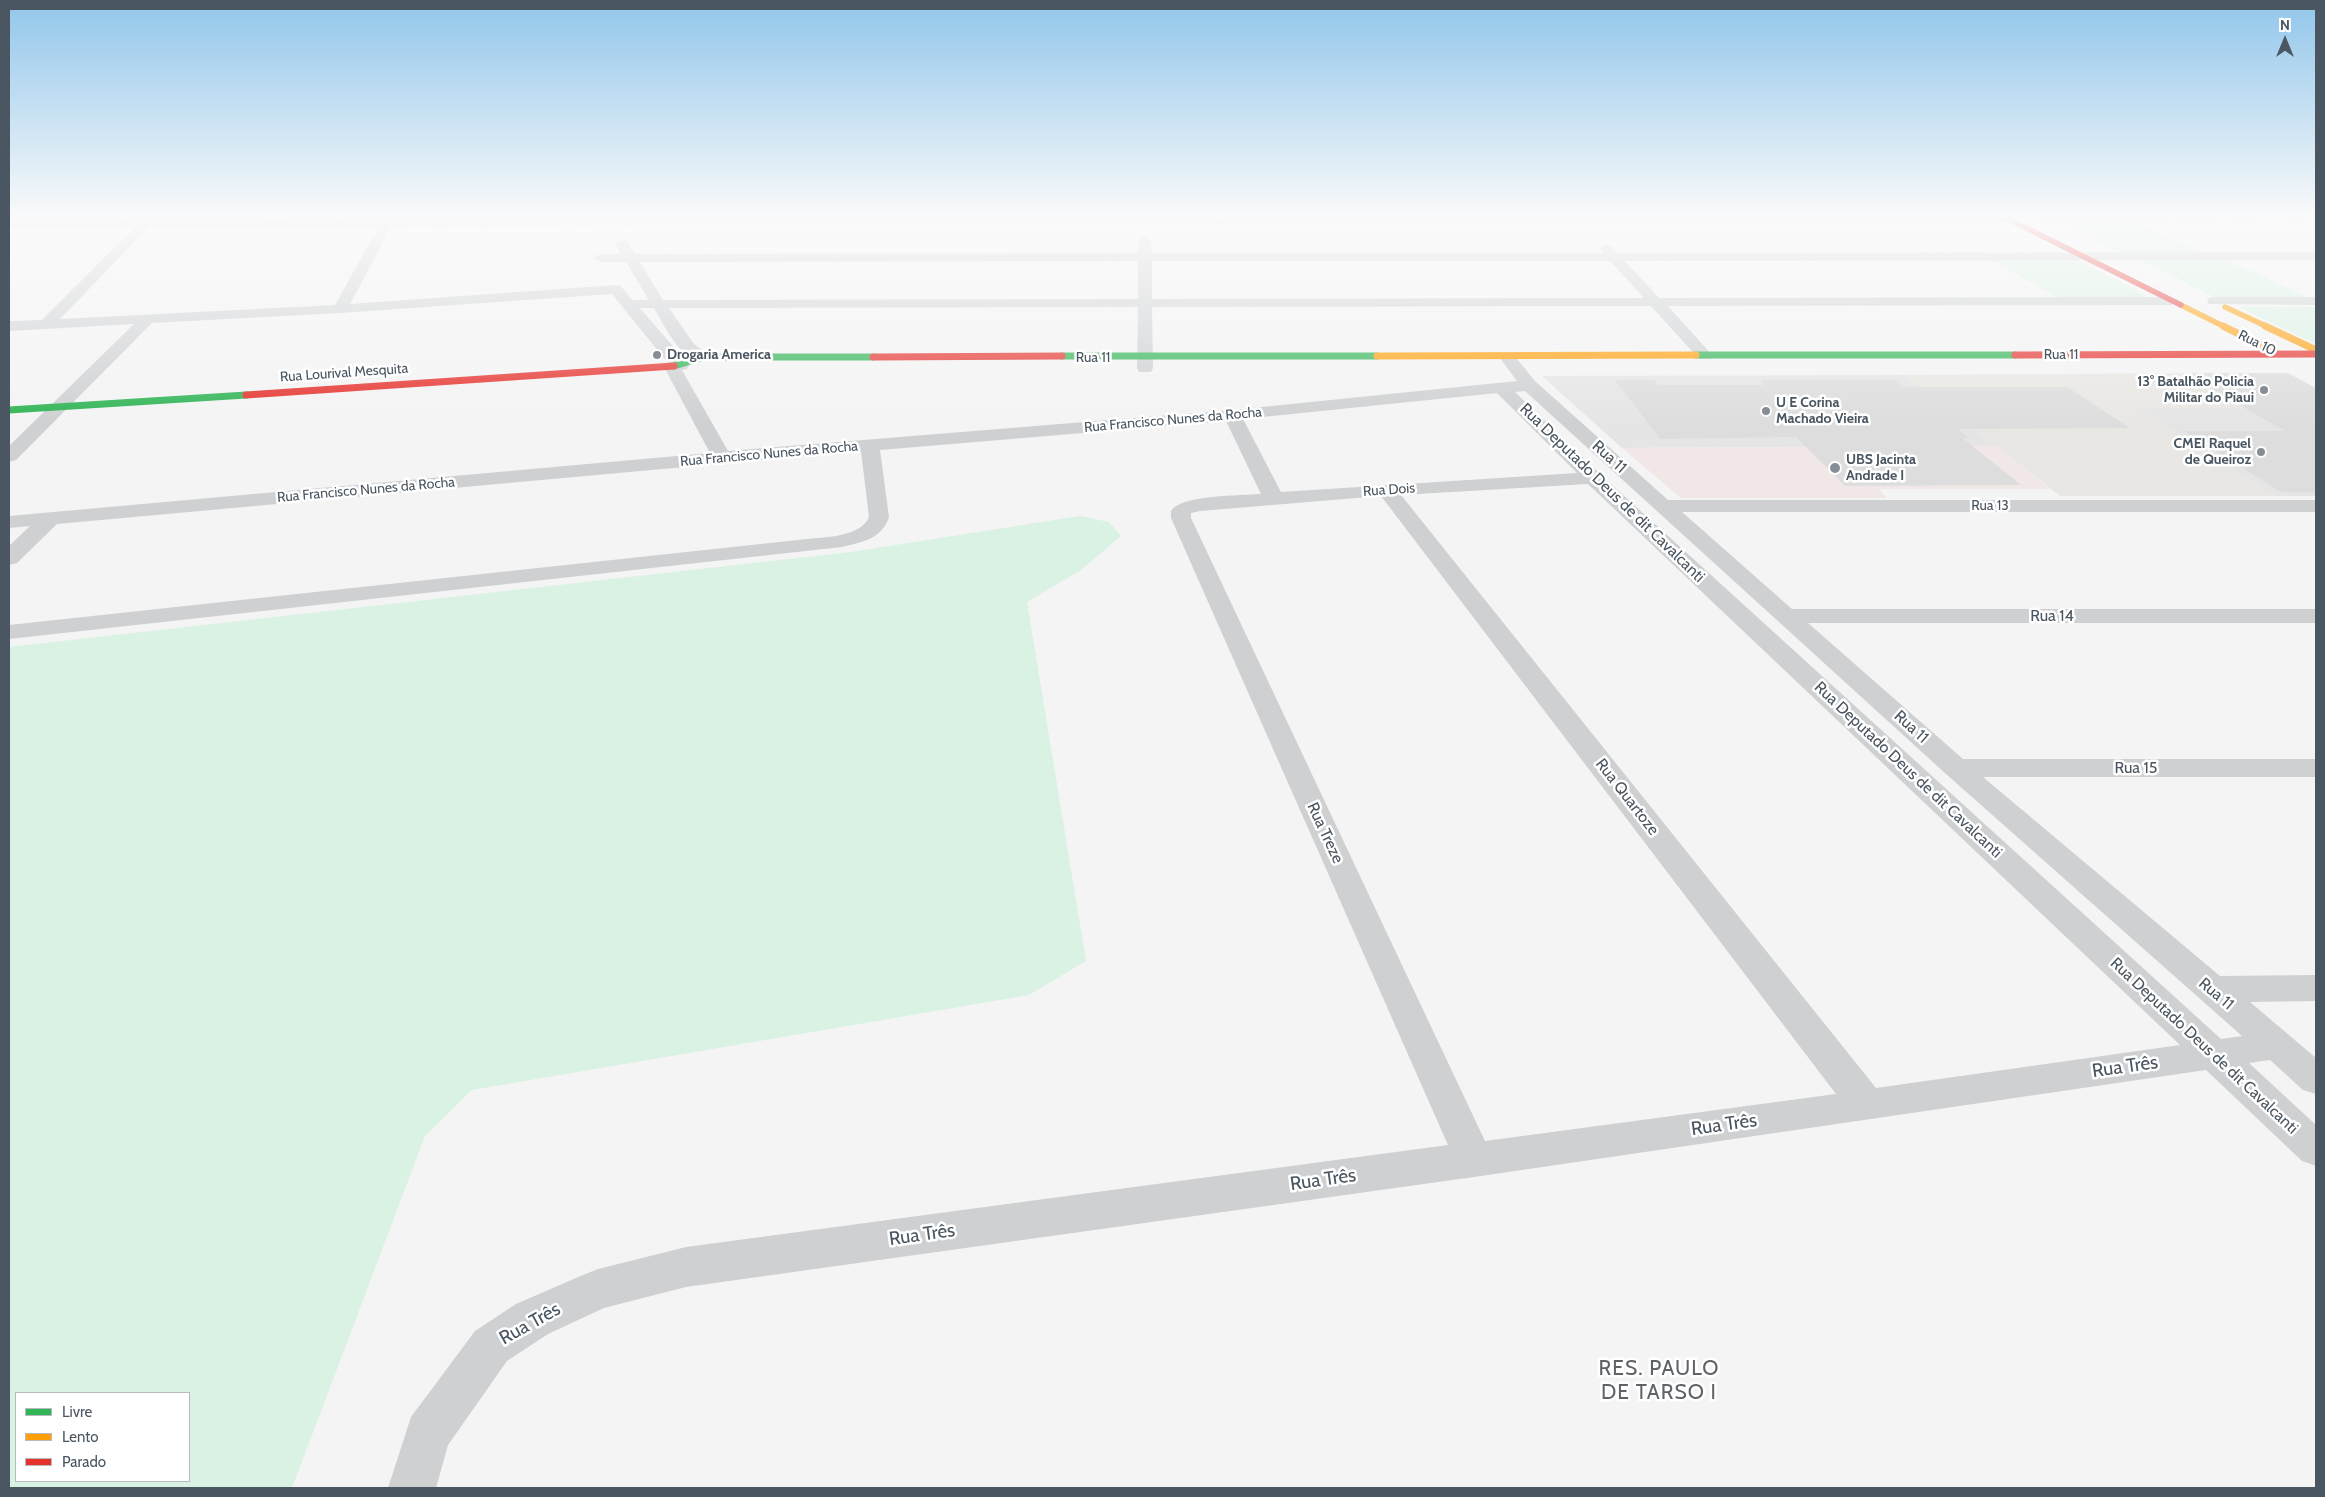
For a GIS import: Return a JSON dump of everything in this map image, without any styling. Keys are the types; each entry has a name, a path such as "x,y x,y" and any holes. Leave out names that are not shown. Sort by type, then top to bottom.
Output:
{"main road":[{"name":"Rua 10","path":"2141,286 2300,365"},
{"name":"Rua 10","path":"2210,299 2316,352"},
{"name":"Rua 11","path":"704,363 1144,365 1513,374 1707,363 2316,352"},
{"name":"Rua Lourival Mesquita","path":"9,410 704,363"},
{"path":"704,363 1016,368"},
{"name":"Rua 11","path":"1185,368 1513,374 1673,367"}],"street":[{"path":"46,324 84,286"},
{"path":"340,309 355,286"},
{"path":"614,286 627,304 675,361 722,459"},
{"path":"647,286 688,348 704,363"},
{"path":"1144,365 1145,286"},
{"path":"1640,286 1707,363"},
{"path":"9,326 340,309 616,289"},
{"name":"Rua 10","path":"2210,299 2316,301"},
{"name":"Rua 10","path":"627,304 2171,301"},
{"path":"9,456 148,319"},
{"name":"Rua Francisco Nunes da Rocha","path":"9,522 870,445 1232,415 1513,374"},
{"name":"Rua Deputado Deus de dit Cavalcanti","path":"1513,374 1593,478 2316,1149"},
{"name":"Rua 11","path":"1513,374 1789,616 1956,768 2316,1079"},
{"path":"1232,415 1274,499"},
{"path":"9,632 841,540 870,530 878,522 879,517 870,445"},
{"name":"Rua Dois","path":"1185,508 1386,490 1593,478"},
{"name":"Rua Quartoze","path":"1386,490 1867,1105"},
{"name":"Rua 13","path":"1663,506 2316,506"},
{"name":"Rua Treze","path":"1185,508 1181,511 1181,518 1474,1160"},
{"path":"9,558 51,518"},
{"name":"Rua 14","path":"1789,616 2316,616"},
{"name":"Rua 15","path":"1956,768 2316,768"},
{"path":"2210,989 2316,988"},
{"name":"Rua Três","path":"412,1488 428,1434 491,1346 532,1319 598,1289 686,1267 1474,1160 2277,1045"}],"shaded area":[{"path":"2183,373 2244,408 2139,408 2275,496 2060,496 1905,375"},
{"name":"U E Corina Machado Vieira","path":"1905,375 1996,446 1622,448 1542,376"},
{"name":"CMEI Raquel de Queiroz","path":"2138,408 2316,408 2316,496 2275,496"},
{"name":"UBS Jacinta Andrade I","path":"1996,446 2050,489 1879,489 1887,498 1681,498 1622,448"}],"green space":[{"path":"2037,286 2127,286 2151,298 2058,298"},
{"path":"2192,286 2283,286 2310,298 2217,298"},
{"path":"2239,307 2316,307 2316,344"},
{"path":"1080,516 1109,522 1121,536 1081,570 1027,602 1086,961 1029,995 472,1090 425,1136 292,1488 9,1488 9,647 851,552"}],"building":[{"name":"CMEI Raquel de Queiroz","path":"2183,373 2288,373 2316,388 2316,492 2281,492 2184,431 2285,431"},
{"path":"1615,380 1654,380 1658,385 1764,385 1760,380 1896,380 1905,387 2067,387 2130,428 1958,429 1969,438 1962,438 2021,485 1845,486 1796,437 1660,439"}],"traffic: fast":[{"path":"1696,355 2015,355"},
{"path":"1062,356 1377,356"},
{"path":"674,366 704,357 873,357"},
{"path":"9,410 246,395"}],"traffic: slow":[{"path":"2181,305 2275,352"},
{"path":"2225,307 2316,350"},
{"path":"1377,356 1696,355"}],"traffic: jam":[{"path":"2143,286 2181,305"},
{"path":"2015,355 2316,354"},
{"path":"873,357 1062,356"},
{"path":"246,395 674,366"}],"place":[{"name":"Drogaria America","path":"657,355"},
{"name":"13° Batalhão Policia Militar do Piaui","path":"2264,390"},
{"name":"U E Corina Machado Vieira","path":"1766,411"},
{"name":"CMEI Raquel de Queiroz","path":"2261,452"},
{"name":"UBS Jacinta Andrade I","path":"1835,468"}],"district":[{"name":"RES. PAULO DE TARSO I","path":"1659,1381"}]}
